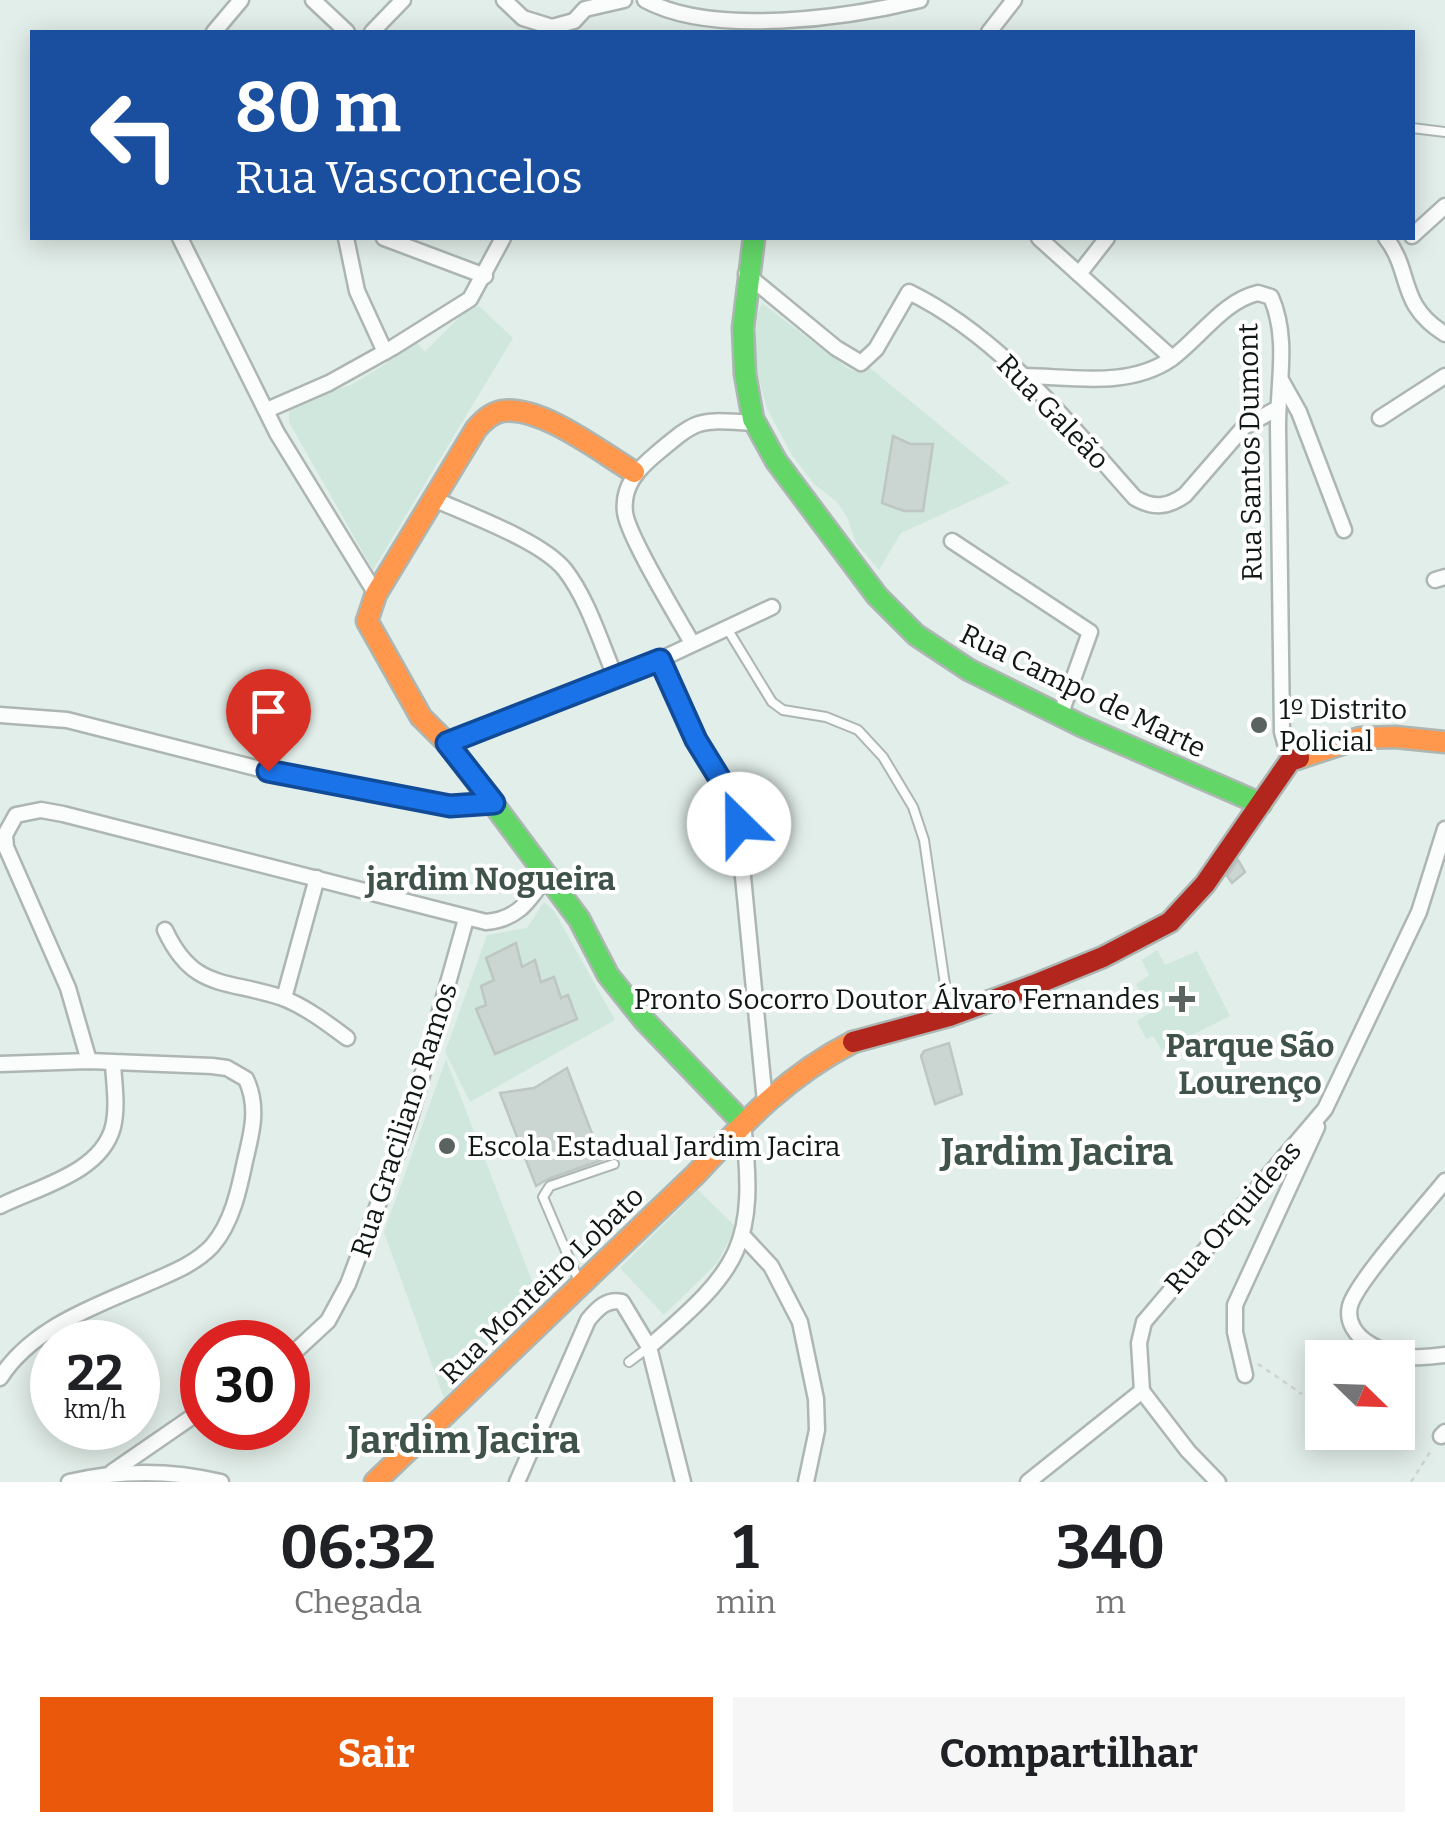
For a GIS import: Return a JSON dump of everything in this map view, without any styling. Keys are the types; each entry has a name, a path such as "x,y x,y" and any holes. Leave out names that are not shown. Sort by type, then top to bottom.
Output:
{"street":[{"path":"216,30 241,0"},
{"path":"313,0 345,30"},
{"path":"374,30 403,0"},
{"path":"504,0 523,18 552,27 574,21 581,5 624,0"},
{"path":"645,0 665,11 735,20 820,18 920,0"},
{"path":"991,30 1014,0"},
{"path":"1415,234 1445,206"},
{"path":"181,240 313,494 376,594"},
{"path":"346,240 356,291 385,352"},
{"path":"389,240 485,276"},
{"path":"267,410 385,352 470,299 502,240"},
{"name":"Rua Campo de Marte","path":"754,240 746,274 744,338 754,423 819,520 906,626 936,651 974,673 1060,716 1261,804"},
{"path":"1041,240 1172,358"},
{"path":"1079,274 1105,240"},
{"path":"1388,240 1396,250 1412,302 1428,322 1445,334"},
{"path":"1396,250 1408,240"},
{"name":"Rua Galeão","path":"746,274 861,363 876,349 909,292 932,303 1024,376 1135,498 1154,506 1173,504 1185,495 1244,427 1278,408"},
{"name":"Rua Santos Dumont","path":"1024,376 1124,378 1141,374 1172,358 1236,302 1264,292 1270,297 1278,314 1282,732 1290,761"},
{"path":"1380,418 1445,376"},
{"path":"1280,380 1299,412 1344,530"},
{"path":"634,472 524,412 501,410 489,415 476,429 376,594 367,621 422,717 494,803 579,919 608,975 644,1020 742,1123 750,1189 743,1236 731,1265 649,1346"},
{"path":"692,643 626,519 625,502 634,472 693,424 754,423"},
{"path":"434,500 537,548 564,568 580,594 615,676"},
{"path":"952,541 1090,632 1060,716"},
{"path":"447,743 660,660 772,607"},
{"path":"660,660 696,740 736,805 764,1102"},
{"path":"0,715 67,720 268,771 450,806 494,803"},
{"path":"742,1123 813,1062 861,1038 949,1016 1104,957 1170,922 1194,897 1290,761 1360,738 1445,742"},
{"path":"89,1062 68,988 6,847 5,835 16,815 27,810 63,814 486,922 511,918 522,911 546,877"},
{"name":"Rua Orquideas","path":"1142,1392 1139,1343 1144,1322 1326,1108 1419,912 1445,829"},
{"path":"284,998 317,878"},
{"name":"Rua Graciliano Ramos","path":"310,1338 328,1321 348,1284 408,1125 466,919"},
{"path":"165,930 175,952 195,973 284,998 347,1038"},
{"path":"0,1064 89,1062 227,1068 246,1079 252,1090 254,1121 238,1192 223,1230 197,1260 50,1329 19,1353 0,1378"},
{"path":"0,1206 90,1162 105,1146 116,1108 113,1063"},
{"path":"1245,1374 1233,1318 1242,1284 1326,1108"},
{"name":"Rua Monteiro Lobato","path":"375,1482 696,1174 742,1123"},
{"path":"1445,1181 1360,1287 1352,1299 1349,1318 1364,1341 1392,1355 1445,1355"},
{"path":"743,1236 771,1266 800,1322 816,1400 817,1430 806,1482"},
{"path":"518,1482 588,1320 608,1302 622,1302 649,1346 683,1482"},
{"path":"1028,1482 1142,1392 1218,1482"},
{"path":"112,1472 180,1425"},
{"path":"69,1482 112,1472 221,1482"}],"lane":[{"path":"1415,128 1445,132"},
{"path":"728,630 772,702 783,710 826,717 858,730 872,741 913,807 924,840 949,1016"},
{"path":"580,1286 543,1197 550,1186 614,1164"},
{"path":"629,1362 649,1346"}],"path":[{"path":"1238,1346 1269,1375 1302,1394"},
{"path":"1412,1482 1443,1434"}],"shaded area":[{"path":"762,303 846,367 854,371 870,368 1010,483 901,533 879,570 856,543 837,502 814,484 792,455 767,409 753,358"},
{"path":"479,306 513,338 373,570 289,422 289,411 309,399 351,385 415,341 425,352 466,310"},
{"path":"544,902 554,911 615,1020 470,1102 445,1052 487,935 527,928"},
{"name":"Pronto Socorro Doutor Álvaro Fernandes","path":"1157,950 1165,965 1197,951 1230,1016 1162,1050 1153,1036 1146,1039 1137,1021 1150,1013 1136,984 1149,975 1142,960"},
{"name":"Escola Estadual Jardim Jacira","path":"446,1059 540,1302 444,1398 384,1232"},
{"path":"698,1190 736,1227 717,1263 664,1315 620,1268"}],"building":[{"path":"893,436 910,444 933,444 923,511 904,511 882,503"},
{"path":"1238,860 1245,872 1232,883 1227,876"},
{"path":"516,943 522,967 535,960 541,982 554,977 561,998 568,995 577,1019 495,1054 476,1009 486,1005 481,986 494,980 486,958"},
{"path":"949,1043 962,1094 935,1104 921,1056 924,1051"},
{"path":"567,1068 602,1160 536,1186 500,1093 534,1088"}],"traffic: fast":[{"path":"754,240 743,328 745,374 753,419 776,461 877,596 916,635 969,670 1082,726 1261,804"},
{"path":"477,782 579,919 608,975 644,1020 743,1123"}],"traffic: slow":[{"path":"477,782 421,717 367,621 376,594 476,429 494,414 518,411 535,415 634,472"},
{"path":"1299,758 1360,738 1445,742"},
{"path":"375,1482 768,1100 808,1069 853,1042"}],"traffic: jam":[{"path":"853,1042 949,1016 1034,985 1103,957 1170,922 1205,884 1290,761 1299,758"}],"place":[{"name":"1º Distrito Policial","path":"1259,725"},
{"name":"Pronto Socorro Doutor Álvaro Fernandes","path":"1182,999"},
{"name":"Escola Estadual Jardim Jacira","path":"447,1146"}],"district":[{"name":"jardim Nogueira","path":"491,879"},
{"name":"Parque São Lourenço","path":"1250,1064"},
{"name":"Jardim Jacira","path":"1057,1152"},
{"name":"Jardim Jacira","path":"464,1440"}],"route":[{"path":"268,771 450,806 494,803 447,743 660,660 696,740 736,805 739,824"}]}
